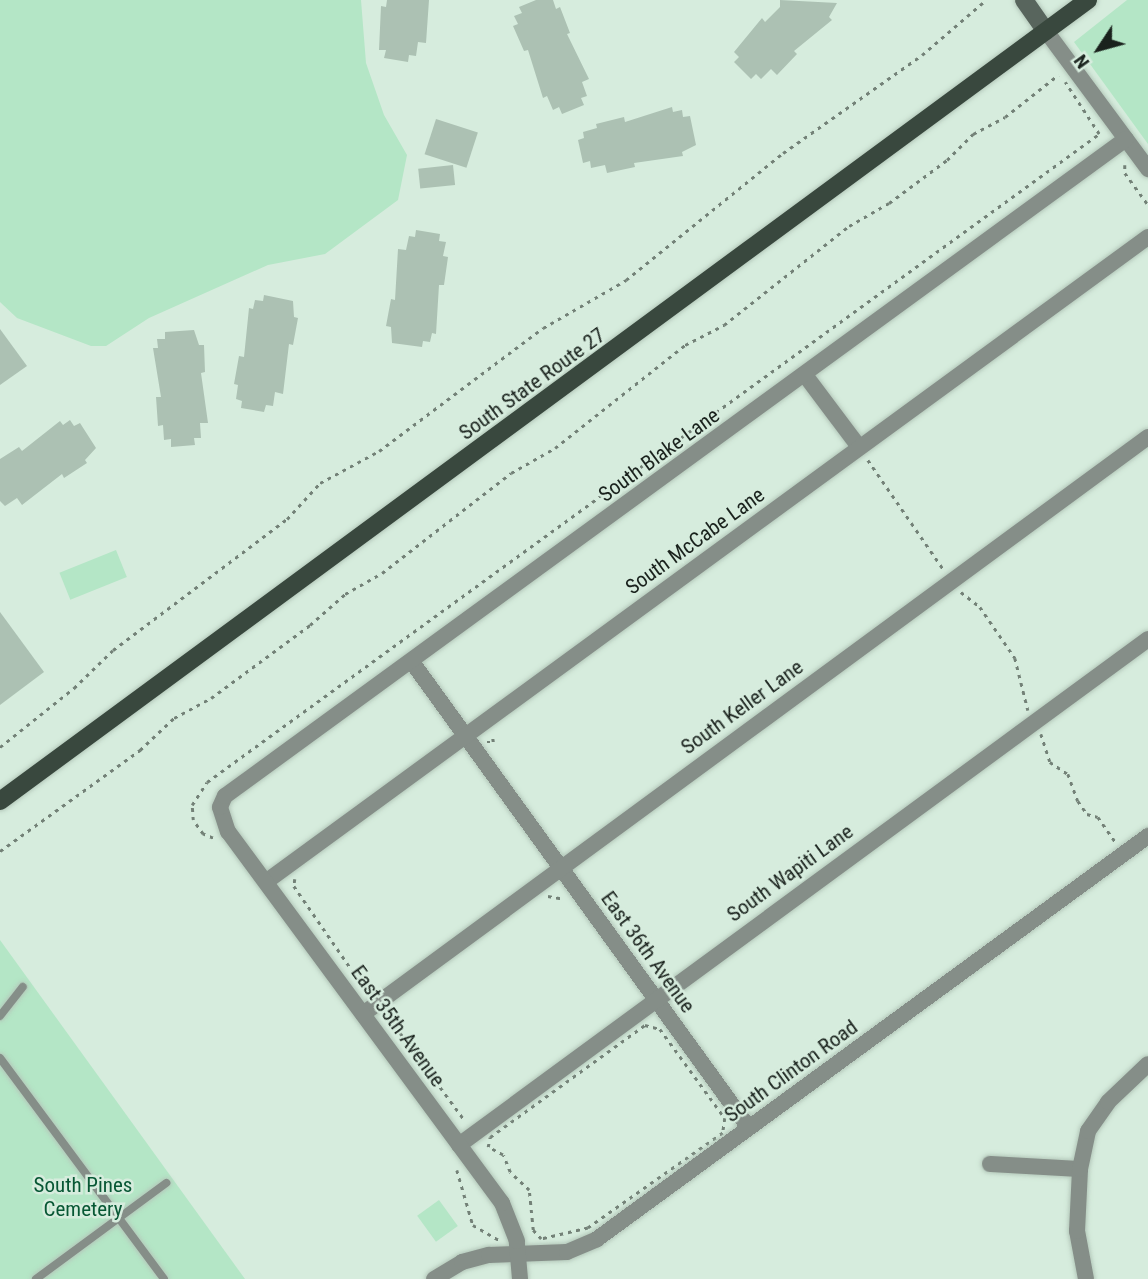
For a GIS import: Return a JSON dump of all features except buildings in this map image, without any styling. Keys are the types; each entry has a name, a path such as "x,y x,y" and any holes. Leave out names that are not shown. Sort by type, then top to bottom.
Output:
{"main road":[{"name":"South State Route 27","path":"0,801 1088,0"}],"street":[{"path":"1024,0 1148,169"},
{"name":"South Blake Lane","path":"220,807 225,796 1126,139"},
{"name":"South McCabe Lane","path":"267,881 1148,237"},
{"path":"805,375 859,447"},
{"name":"South Keller Lane","path":"363,1014 559,867 1148,437"},
{"name":"South Wapiti Lane","path":"459,1144 655,997 1148,639"},
{"name":"East 36th Avenue","path":"412,662 467,734 512,802 750,1128"},
{"name":"East 35th Avenue","path":"220,807 228,832 267,881 502,1203 519,1256 520,1279"},
{"name":"South Clinton Road","path":"434,1279 462,1262 489,1255 519,1256 567,1252 597,1239 1148,836"},
{"path":"1086,1279 1077,1231 1080,1169 1088,1131 1108,1102 1148,1064"},
{"path":"990,1164 1080,1169"}],"lane":[{"path":"0,1016 23,987"},
{"path":"0,1058 164,1279"},
{"path":"36,1279 166,1183"}],"path":[{"path":"0,747 74,688 113,650 287,519 320,483 379,451 543,328 626,280 783,153 922,55 986,0"},
{"path":"0,851 140,750 174,718 211,698 310,625 345,594 382,573 511,474 555,448 685,345 723,325 849,226 889,203 947,160 973,134 1005,117 1062,72 1066,89 1099,134 207,782 192,805 193,820 203,834 221,845"},
{"path":"1125,165 1125,173 1148,205"},
{"path":"859,447 952,580"},
{"path":"306,871 295,879 294,887 368,989 367,994"},
{"path":"538,904 549,896 567,900"},
{"path":"392,1010 390,1019 463,1118"},
{"path":"645,1025 660,1029 725,1118 723,1133 608,1215 588,1228 552,1238 536,1235 529,1190 510,1172 503,1155 488,1147 490,1137 645,1025"},
{"path":"455,1166 473,1225 499,1240"}],"green space":[{"path":"0,0 361,0 366,63 384,115 407,155 398,200 325,254 268,265 149,318 106,346 91,346 17,318 0,302"},
{"path":"1127,0 1148,0 1148,144 1074,42"},
{"path":"116,550 127,577 70,600 59,573"},
{"name":"South Pines Cemetery","path":"0,940 245,1279 0,1279"},
{"path":"439,1200 458,1226 436,1242 417,1216"}]}
